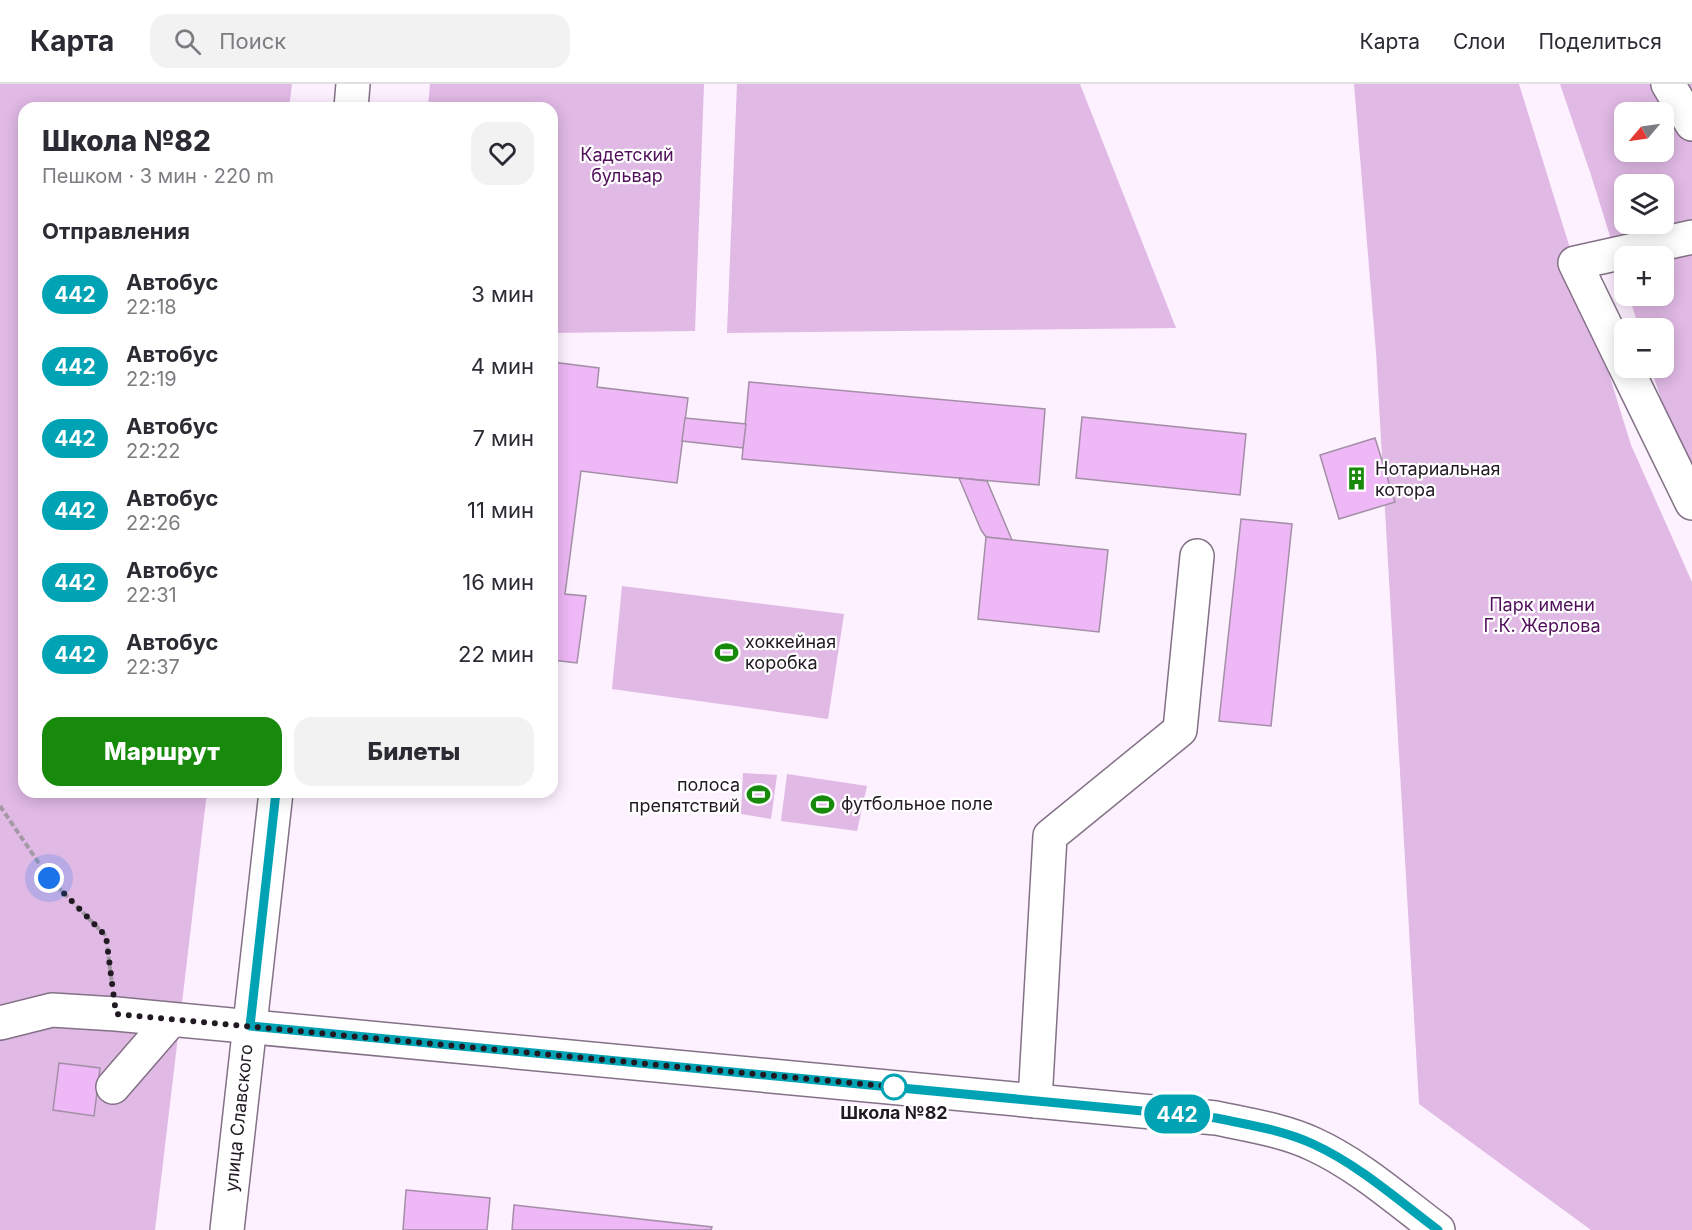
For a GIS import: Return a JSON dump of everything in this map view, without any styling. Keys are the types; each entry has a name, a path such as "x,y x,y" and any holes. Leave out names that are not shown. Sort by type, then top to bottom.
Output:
{"street":[{"path":"352,102 353,84"},
{"path":"1668,84 1692,124"},
{"path":"1614,343 1575,263 1692,237"},
{"path":"1631,378 1692,503"},
{"path":"1035,1101 1050,836 1179,730 1197,556"},
{"name":"улица Славского","path":"227,1230 275,798"},
{"path":"0,1023 52,1010 116,1014 1216,1118 1270,1129 1313,1144 1356,1168 1438,1230"},
{"path":"113,1087 171,1020"}],"path":[{"path":"0,806 49,878 106,936 116,1014"}],"green space":[{"path":"0,84 292,84 290,102 18,102 18,798 206,798 155,1230 0,1230"},
{"name":"Кадетский бульвар","path":"430,84 704,84 695,331 558,333 558,102 428,102"},
{"path":"737,84 1080,84 1176,328 727,333"},
{"name":"Парк имени Г.К. Жерлова","path":"1354,84 1519,84 1631,445 1692,582 1692,1230 1591,1230 1419,1104 1376,352"},
{"path":"1560,84 1692,84 1692,497 1654,378 1674,378 1674,318 1636,318 1632,306 1674,306 1674,246 1614,246 1614,249"},
{"name":"хоккейная коробка","path":"622,586 844,614 828,719 612,689"},
{"name":"полоса препятствий","path":"743,773 777,775 771,819 741,814"},
{"name":"футбольное поле","path":"787,774 867,786 857,831 781,821"}],"building":[{"path":"558,363 599,368 597,387 688,398 677,483 581,471 565,594 586,596 577,663 558,661"},
{"path":"749,382 1045,409 1039,485 742,459"},
{"path":"1082,417 1246,434 1240,495 1076,478"},
{"path":"685,418 746,424 743,448 682,441"},
{"name":"Нотариальная котора","path":"1375,438 1395,502 1339,519 1320,455"},
{"path":"959,478 987,481 1012,540 986,537"},
{"path":"1241,519 1292,524 1271,726 1219,721"},
{"path":"986,537 1108,550 1099,632 978,619"},
{"path":"59,1063 100,1068 94,1116 53,1110"},
{"path":"406,1190 490,1198 487,1230 403,1230"},
{"path":"514,1205 712,1227 711,1230 512,1230"}],"bus line":[{"name":"442","path":"275,798 250,1026 324,1035 1216,1118 1270,1129 1313,1144 1356,1168 1438,1230"}],"place":[{"name":"Нотариальная котора","path":"1357,479"},
{"name":"хоккейная коробка","path":"727,652"},
{"name":"полоса препятствий","path":"758,795"},
{"name":"футбольное поле","path":"823,804"},
{"name":"Школа №82","path":"894,1087"}],"route":[{"path":"49,878 106,936 116,1014 894,1087"}]}
